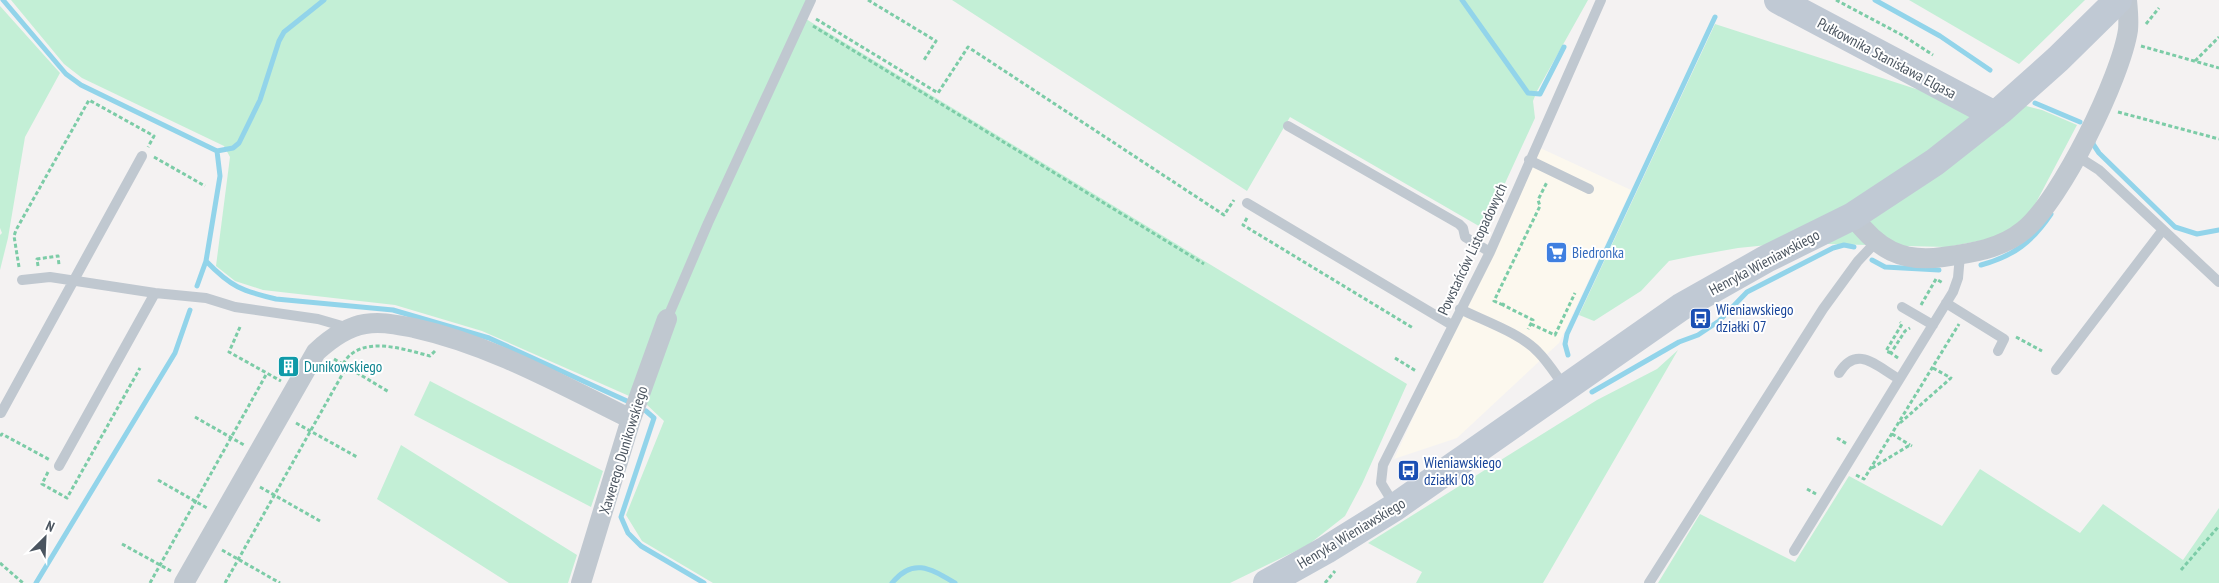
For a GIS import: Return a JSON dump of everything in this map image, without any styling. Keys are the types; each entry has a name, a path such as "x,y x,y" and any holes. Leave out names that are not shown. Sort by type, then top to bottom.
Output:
{"street":[{"name":"Pułkownika Stanisława Elgasa","path":"1778,0 1995,115"},
{"name":"Henryka Wieniawskiego","path":"1267,583 1326,550 1396,507 1681,307 1766,259 1853,216 1935,162 1995,115 2058,59 2118,0"},
{"path":"1853,216 1864,231 1876,242 1893,253 1914,258 1960,255 1994,247 2025,230 2048,205 2076,156 2117,68 2128,30 2127,0"},
{"name":"Xawerego Dunikowskiego","path":"581,583 631,419 667,319"},
{"path":"185,581 318,350 330,339 350,328 386,322 462,341 495,353 631,419"}],"lane":[{"path":"667,319 708,223 811,0"},
{"name":"Powstańców Listopadowych","path":"1396,507 1381,483 1383,464 1490,252 1601,0"},
{"path":"1288,126 1459,224 1464,228 1465,237 1490,252"},
{"path":"1,413 142,156"},
{"path":"2076,156 2099,170 2219,282"},
{"path":"1529,160 1589,189"},
{"path":"1250,205 1452,325"},
{"path":"2056,370 2162,230"},
{"path":"1649,583 1823,309 1858,261 1876,242"},
{"path":"1794,551 1946,303 1958,278 1960,255"},
{"path":"22,280 50,277 75,279 154,293 206,298 236,307 318,319 350,328"},
{"path":"56,464 154,293"},
{"path":"1946,303 2004,339 1998,351"},
{"path":"1902,307 1933,325"},
{"path":"1460,309 1520,338 1531,346 1546,361 1565,387"},
{"path":"1839,373 1846,362 1854,358 1864,359 1899,379"}],"path":[{"path":"868,0 936,42 924,60"},
{"path":"1836,0 1902,35 1939,59"},
{"path":"803,16 938,93 968,47 1224,215 1235,198"},
{"path":"803,16 1204,264"},
{"path":"2196,61 2219,37"},
{"path":"2136,45 2219,68"},
{"path":"22,280 14,233 89,100 154,136 142,156"},
{"path":"2118,112 2219,138"},
{"path":"1503,305 1494,301 1540,206 1538,200 1552,171"},
{"path":"1250,205 1243,224 1413,328"},
{"path":"1531,324 1555,335 1575,292"},
{"path":"1845,468 1864,479 1965,315"},
{"path":"1890,354 1886,351 1902,324 1894,319"},
{"path":"240,327 229,352 295,388"},
{"path":"225,583 311,431 352,353 368,347 396,348 430,356 441,344"},
{"path":"318,350 389,392"},
{"path":"1395,358 1427,377"},
{"path":"0,436 2,434 56,464 42,484 67,498 140,368"},
{"path":"1896,427 1952,379 1932,368"},
{"path":"150,583 267,373"},
{"path":"280,414 357,457"},
{"path":"195,417 258,453"},
{"path":"1871,468 1911,445 1892,434"},
{"path":"1837,438 1849,446"},
{"path":"244,478 320,521"},
{"path":"158,480 222,516"},
{"path":"2181,570 2219,526"},
{"path":"208,542 280,583"},
{"path":"122,544 185,581"},
{"path":"0,563 24,583"}],"shaded area":[{"path":"1538,147 1631,190 1559,343 1457,438 1394,459"}],"green space":[{"path":"11,0 815,0 806,19 1407,384 1362,484 1345,516 1308,545 1230,583 713,583 642,541 626,515 664,421 645,403 482,331 395,305 263,290 235,281 216,266 230,157 224,146 82,78 64,64"},
{"path":"952,0 1588,0 1537,91 1533,101 1535,118 1484,229 1290,117 1247,191"},
{"path":"1909,0 2085,0 2019,64"},
{"path":"0,6 60,73 25,137 8,238 0,270 0,235 2,233 0,228"},
{"path":"1715,24 1916,89 1969,94 2003,100 2042,110 2077,125 2030,214 1994,238 1947,247 1788,243 1738,248 1693,256 1669,261 1641,291 1594,321 1579,315"},
{"path":"1678,350 1543,583 1416,583 1422,572 1368,543 1597,400 1657,369"},
{"path":"430,381 603,471 591,507 414,415"},
{"path":"401,445 577,555 568,583 509,583 377,499"},
{"path":"1980,469 2080,533 2103,504 2183,560 2219,508 2219,583 1658,583 1700,514 1795,562 1849,476 1942,526"}],"waterway":[{"path":"3,0 66,74 81,85 217,151 220,176 206,261 197,286"},
{"path":"217,151 233,148 239,143 260,100 279,41 284,32 324,0"},
{"path":"1462,0 1528,93 1540,94 1564,47"},
{"path":"1875,0 1940,36 1990,70"},
{"path":"1568,355 1565,344 1567,334 1715,17"},
{"path":"2035,103 2080,122"},
{"path":"2093,139 2093,144 2099,153 2175,227 2197,234 2219,230"},
{"path":"1981,265 2003,257 2021,247 2037,233 2051,214"},
{"path":"1592,392 1679,342 1698,335 1719,321 1747,292 1833,248 1844,245 1854,247"},
{"path":"1872,260 1885,267 1939,270"},
{"path":"206,261 223,277 238,287 264,296 276,299 393,310 489,338 627,401"},
{"path":"36,583 175,353 190,310"},
{"path":"646,411 654,418 621,517 628,533 641,546 704,583"},
{"path":"892,583 907,570 915,568 930,570 955,583"}],"place":[{"name":"Biedronka","path":"1556,252"},
{"name":"Wieniawskiego działki 07","path":"1700,318"},
{"name":"Dunikowskiego","path":"288,366"},
{"name":"Wieniawskiego działki 08","path":"1408,471"}]}
